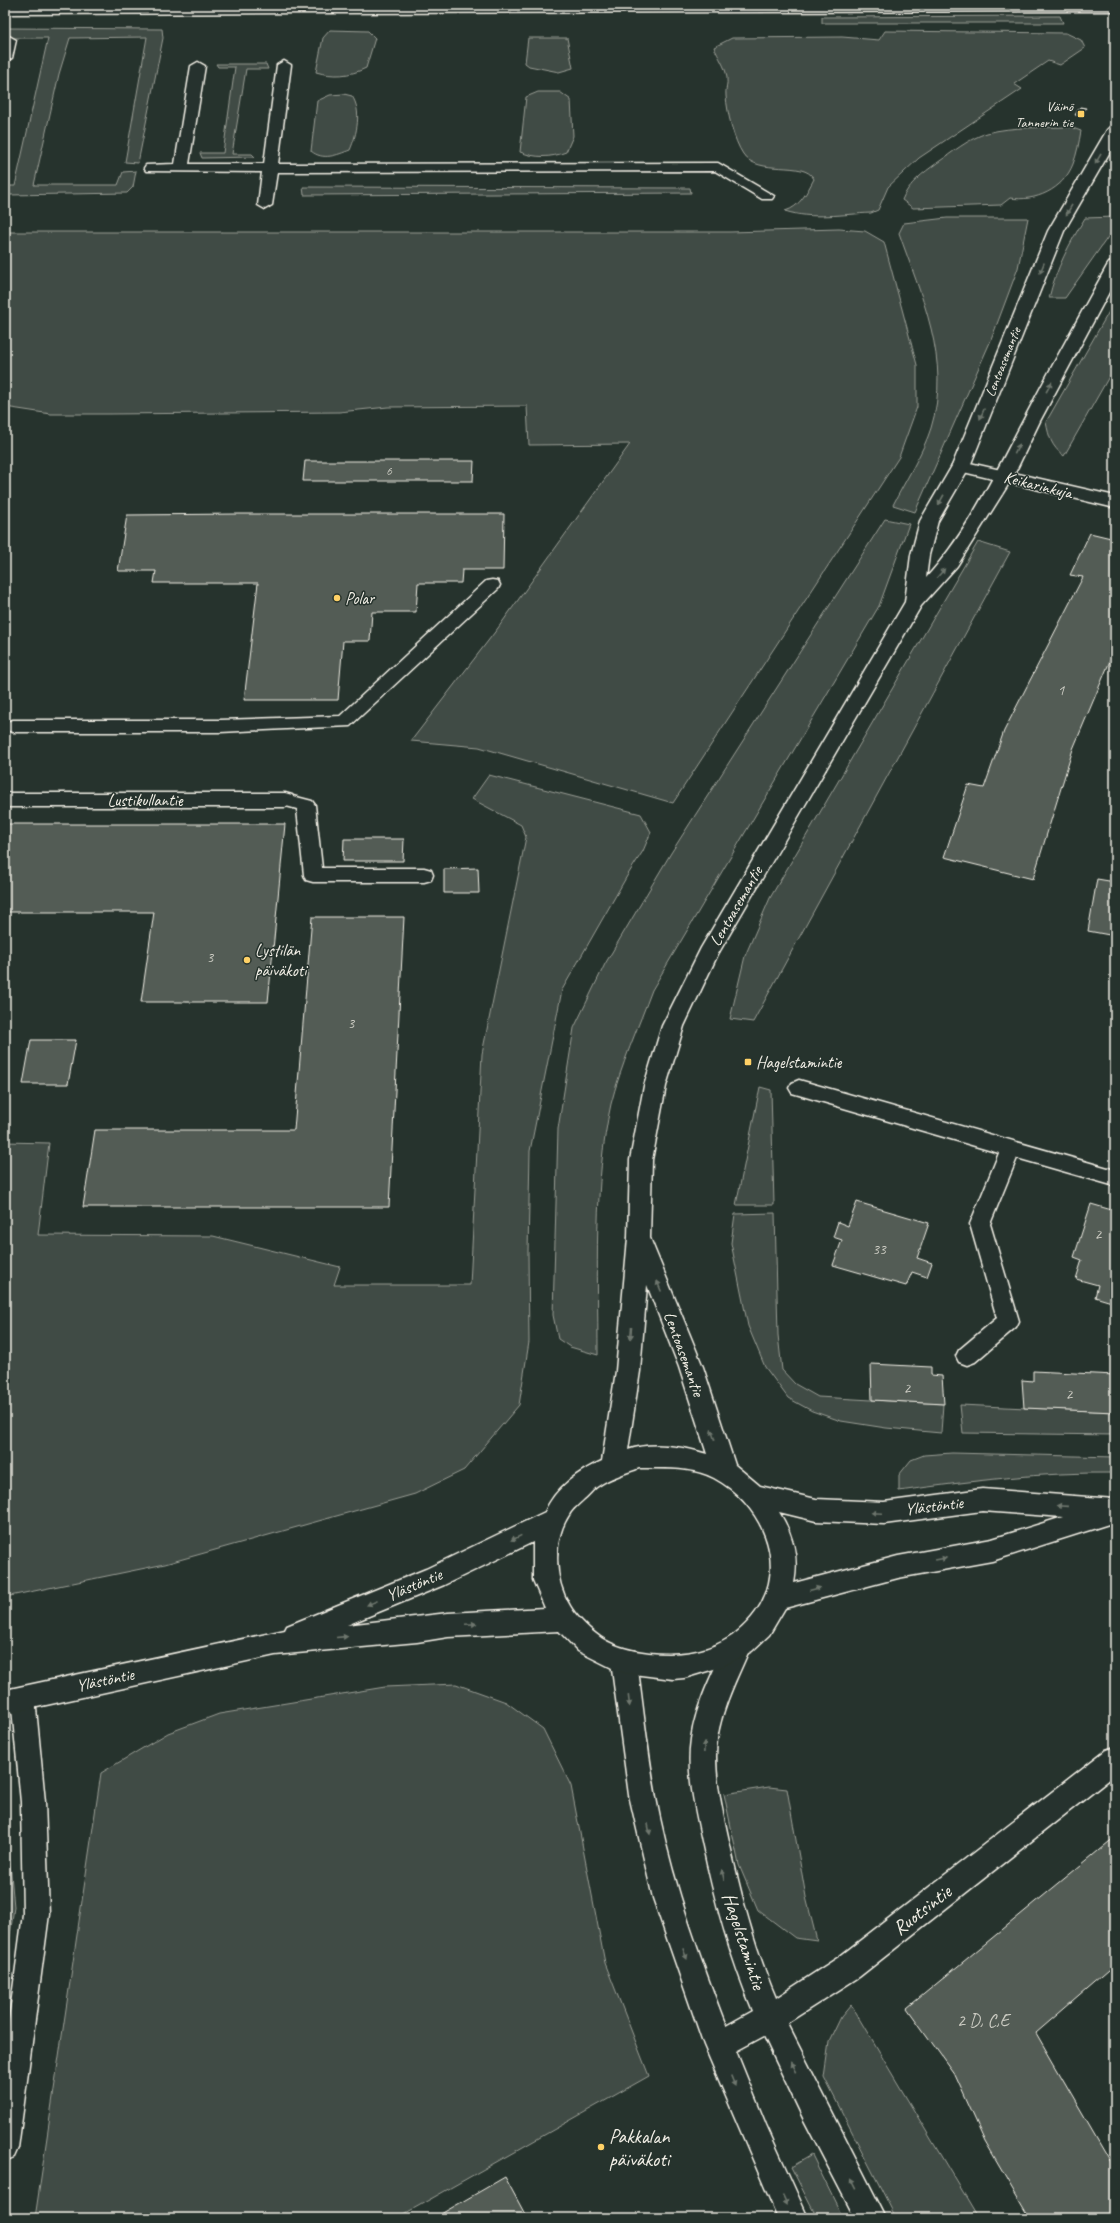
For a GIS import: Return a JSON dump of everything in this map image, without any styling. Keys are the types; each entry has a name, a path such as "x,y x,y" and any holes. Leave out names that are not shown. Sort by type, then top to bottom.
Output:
{"main road":[{"path":"5,10 1115,7"},
{"name":"Lentoasemantie","path":"914,602 920,555 929,521 960,466 1056,231 1115,130"},
{"name":"Lentoasemantie","path":"614,1463 628,1371 639,1238 641,1160 655,1086 673,1026 708,953 914,602 951,562 1004,477 1031,421 1115,266"},
{"name":"Keikarinkuja","path":"960,466 1115,502"},
{"name":"Lustikullantie","path":"5,800 286,800"},
{"name":"Lentoasemantie","path":"639,1238 691,1366 725,1472"},
{"path":"637,1457 685,1458 725,1472 755,1495 779,1536 784,1564 777,1599 760,1628 737,1648 692,1666 656,1668 624,1662 587,1643 564,1619 546,1586 543,1550 551,1521 565,1498 585,1480 614,1463 637,1457"},
{"name":"Ylästöntie","path":"755,1495 816,1510 884,1513 982,1500 1115,1511"},
{"name":"Ylästöntie","path":"777,1599 898,1567 992,1550 1115,1511"},
{"name":"Ylästöntie","path":"275,1643 435,1577 551,1521"},
{"name":"Ylästöntie","path":"14,1700 275,1643 417,1630 448,1625 564,1619"},
{"name":"Hagelstamintie","path":"737,1648 711,1706 704,1740 704,1778 709,1812 734,1921 770,2018 820,2120 871,2218"},
{"path":"624,1662 639,1778 651,1838 672,1921 718,2045 753,2129 793,2218"},
{"name":"Ruotsintie","path":"718,2045 770,2018 849,1967 1115,1759"}],"lane":[{"path":"5,58 9,40"},
{"path":"265,205 284,65"},
{"path":"181,168 198,66"},
{"path":"150,168 718,167 766,196"},
{"path":"13,726 220,726 344,722 492,585"},
{"path":"286,800 306,805 313,876 424,876"},
{"path":"799,1088 1115,1178"},
{"path":"967,1356 1008,1321 980,1224 1011,1148"},
{"path":"5,2148 36,1914 33,1802 14,1700"}],"shaded area":[{"path":"1060,16 1063,23 822,23 822,17"},
{"path":"5,28 162,29 163,38 138,163 125,162 147,37 70,38 59,74 34,185 118,185 123,172 136,171 133,187 127,193 9,195 5,193 5,186 15,186 48,38 5,38"},
{"path":"330,30 368,31 375,38 366,68 354,73 341,75 329,75 316,72 323,38"},
{"path":"885,31 1066,33 1081,40 1085,48 1060,65 1048,61 1014,84 1022,89 919,158 888,187 878,210 871,213 828,216 795,214 785,211 799,203 814,179 809,173 801,170 759,165 750,161 743,154 737,142 729,118 726,94 727,80 724,66 714,47 732,38 842,37 879,40"},
{"path":"528,38 567,38 573,68 559,72 529,66 525,63"},
{"path":"216,64 266,64 268,69 246,69 232,154 252,154 255,157 202,158 200,153 223,153 235,67 218,67"},
{"path":"538,92 560,92 571,100 573,136 566,152 543,156 520,152 526,97"},
{"path":"344,94 352,96 358,115 355,137 350,150 330,156 320,156 311,151 317,101 330,95"},
{"path":"1070,127 1081,131 1073,164 1062,181 1047,192 1038,196 1019,199 1010,198 1001,205 913,208 902,200 908,189 921,175 973,139 987,133 1007,129"},
{"path":"303,187 690,188 691,193 304,195"},
{"path":"1115,217 1115,227 1065,298 1049,298 1055,277 1064,257 1085,218"},
{"path":"947,218 1028,218 1018,268 991,340 915,512 893,505 928,437 937,403 938,378 936,353 931,329 899,233 904,223"},
{"path":"839,229 865,231 884,242 917,365 917,407 899,457 673,803 479,747 411,741 498,628 630,444 529,445 527,406 388,407 339,412 109,414 51,414 5,407 5,232 730,232"},
{"path":"1115,301 1115,366 1064,456 1056,449 1051,441 1046,422"},
{"path":"885,519 909,524 879,606 652,990 630,1047 619,1076 611,1104 601,1166 597,1260 598,1355 570,1347 558,1339 553,1315 558,1129 574,1028 605,964 671,853"},
{"path":"978,542 1010,552 753,1022 730,1019 745,956 770,898"},
{"path":"489,775 641,814 651,832 643,851 627,876 562,990 530,1151 528,1252 529,1342 519,1405 464,1470 415,1494 165,1564 5,1597 5,1142 49,1143 38,1235 213,1236 340,1267 334,1285 470,1285 482,1054 526,837 521,825 472,799"},
{"path":"760,1087 771,1090 774,1205 736,1205"},
{"path":"775,1213 778,1335 782,1370 795,1384 818,1397 943,1404 941,1433 886,1428 841,1421 812,1411 788,1398 765,1367 748,1326 731,1243 735,1214"},
{"path":"960,1405 1115,1412 1115,1435 963,1433"},
{"path":"952,1453 1115,1457 1115,1473 1034,1476 899,1491 899,1475 911,1460 924,1455"},
{"path":"456,1684 506,1702 543,1729 571,1786 605,1963 649,2076 397,2218 35,2218 101,1773 168,1733 219,1714 385,1687"},
{"path":"769,1787 787,1789 806,1897 817,1941 795,1938 758,1910 739,1865 724,1794"},
{"path":"5,1809 14,1907 5,1970"},
{"path":"851,2005 978,2218 896,2218 824,2077 829,2042 841,2017"},
{"path":"812,2155 843,2218 817,2218 791,2167"}],"building":[{"path":"1080,107 1086,108 1081,116 1075,115"},
{"path":"305,461 474,461 473,481 303,481"},
{"name":"Polar","path":"504,514 503,570 462,570 461,583 418,583 416,612 372,612 370,641 343,641 338,700 244,700 258,583 154,583 156,571 118,571 127,515"},
{"path":"1090,533 1115,539 1115,649 1073,749 1033,879 944,857 968,785 984,788 1004,731 1083,577 1070,575"},
{"path":"5,824 285,824 268,1002 141,1002 154,912 5,912"},
{"path":"344,839 404,839 403,861 343,861"},
{"path":"478,868 479,893 444,893 444,869"},
{"path":"1097,879 1115,882 1115,936 1088,931"},
{"path":"312,917 404,917 389,1207 83,1207 95,1130 294,1130"},
{"path":"31,1040 76,1040 68,1084 23,1084"},
{"path":"857,1202 929,1223 917,1258 932,1263 927,1277 912,1272 906,1286 833,1265 842,1240 833,1237 838,1222 848,1226"},
{"path":"1091,1204 1115,1211 1115,1303 1095,1297 1098,1285 1076,1279 1082,1260 1074,1257"},
{"path":"871,1364 931,1367 931,1375 942,1376 944,1404 872,1400"},
{"path":"1033,1371 1115,1375 1115,1412 1024,1408 1022,1380 1033,1381"},
{"path":"1115,1837 1115,1965 1036,2033 1115,2169 1115,2218 1030,2218 985,2141 955,2075 907,2008"},
{"path":"505,2177 527,2218 434,2218"}],"place":[{"name":"Väinö Tannerin tie","path":"1081,114"},
{"name":"Polar","path":"337,598"},
{"name":"Lystilän päiväkoti","path":"247,960"},
{"name":"Hagelstamintie","path":"748,1062"},
{"name":"Pakkalan päiväkoti","path":"601,2147"}]}
